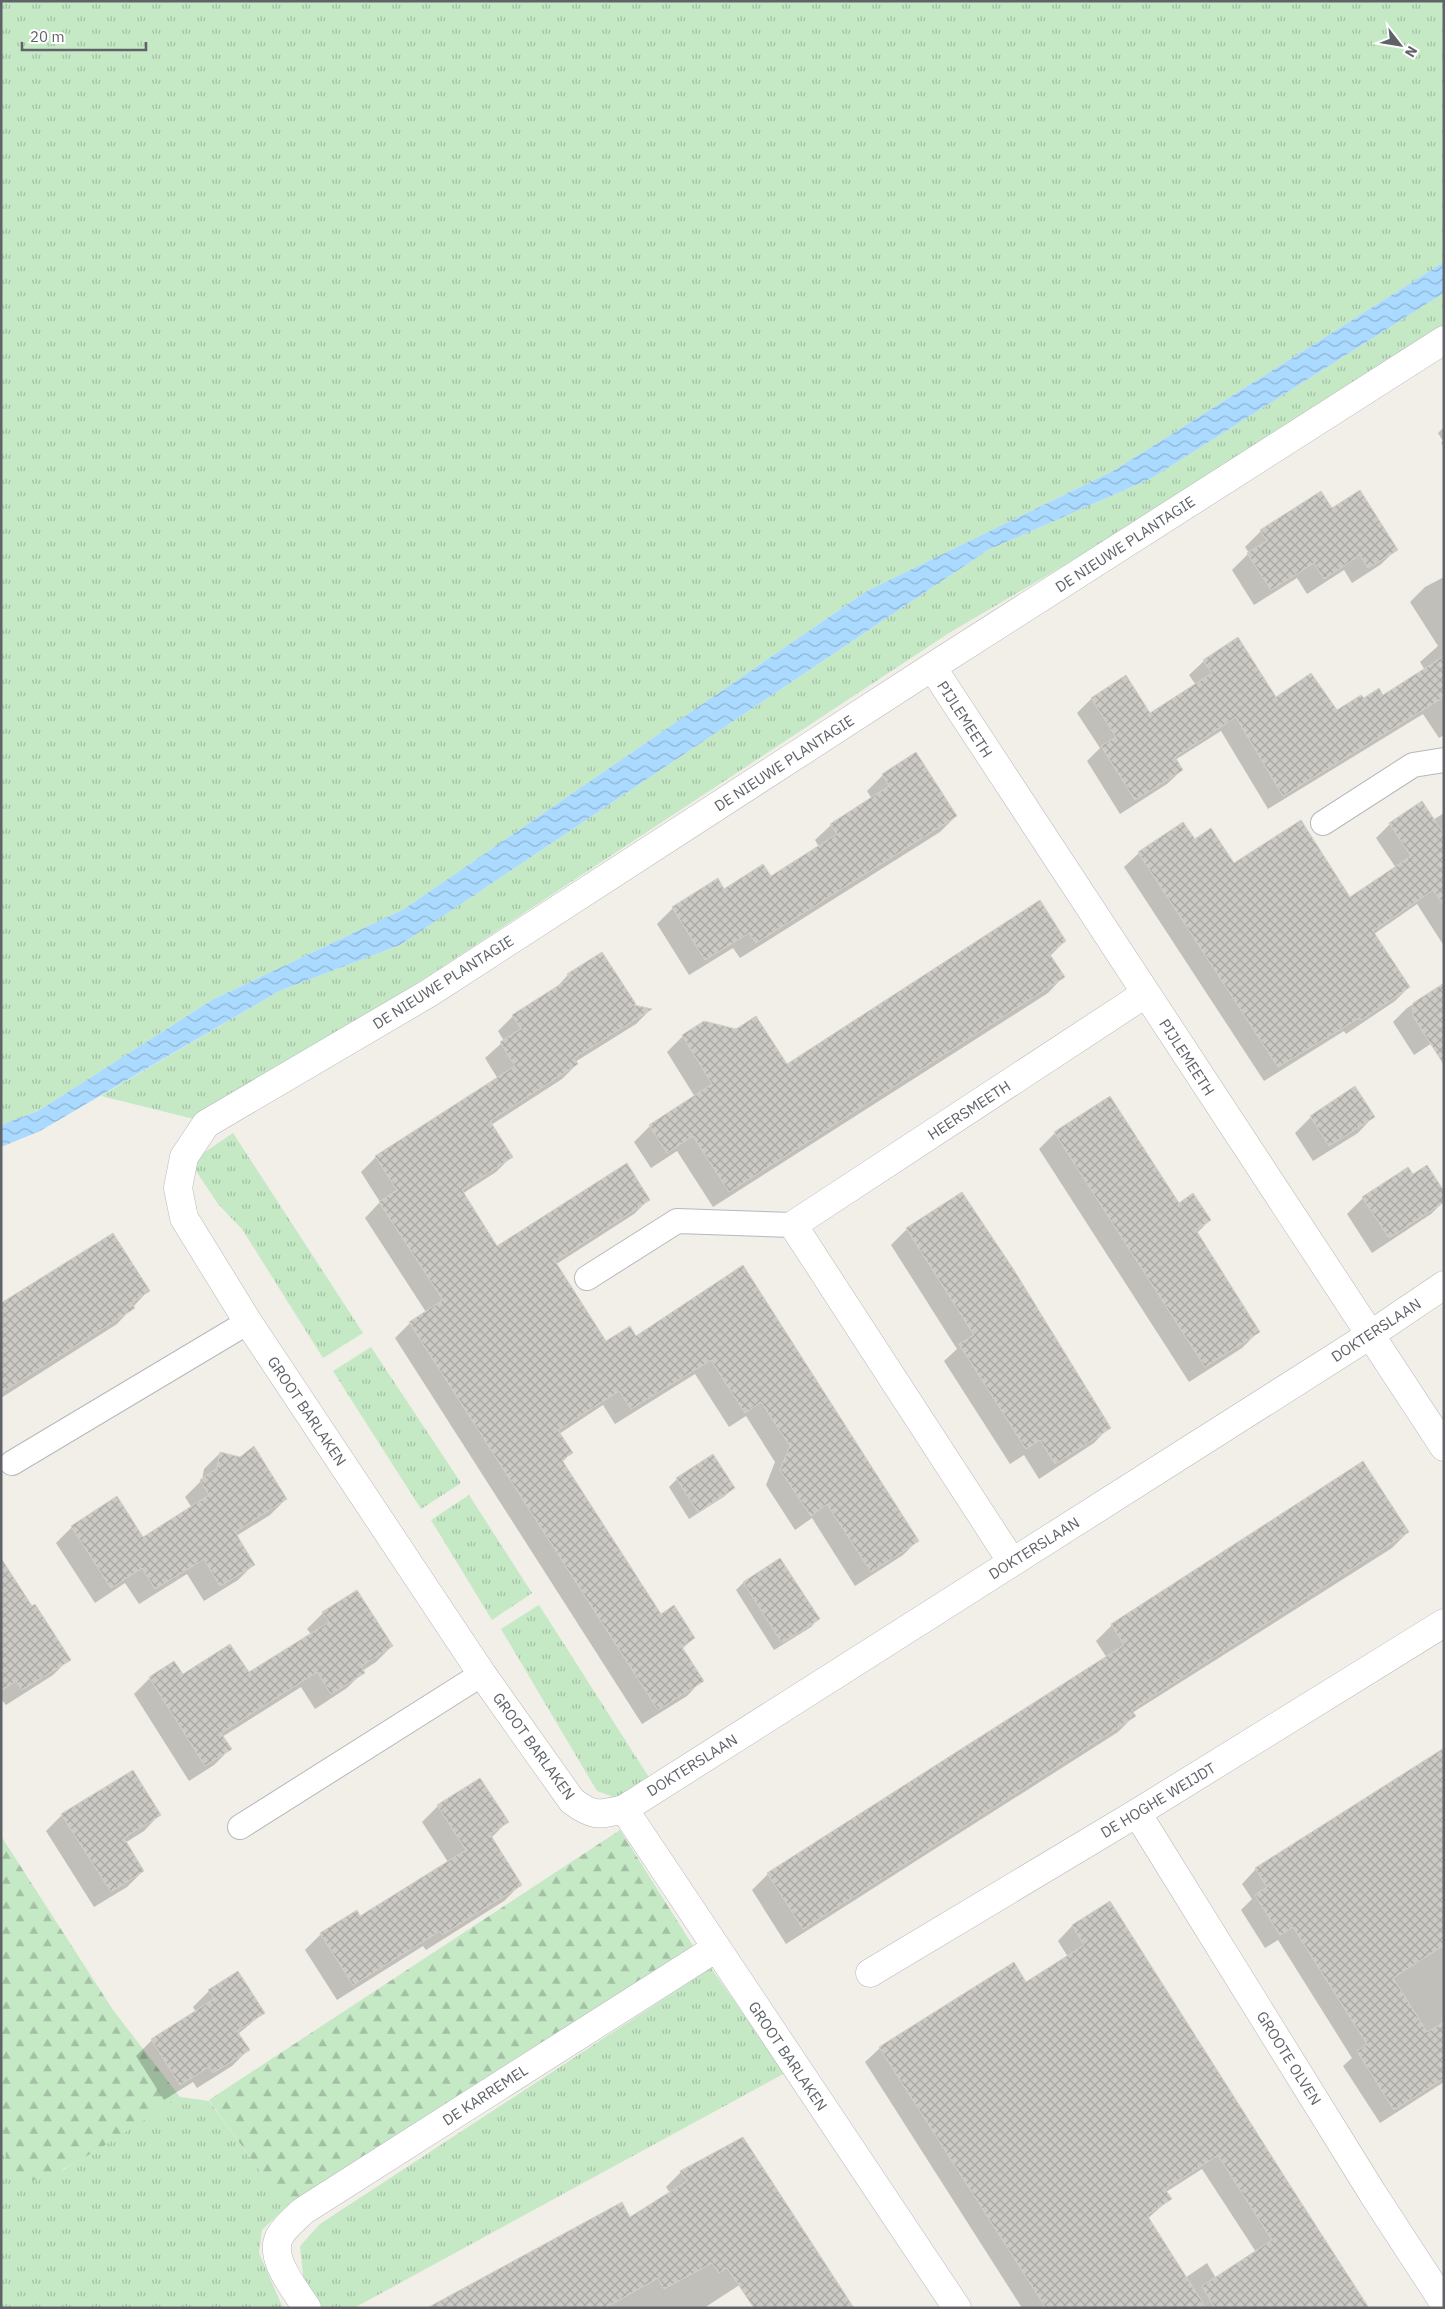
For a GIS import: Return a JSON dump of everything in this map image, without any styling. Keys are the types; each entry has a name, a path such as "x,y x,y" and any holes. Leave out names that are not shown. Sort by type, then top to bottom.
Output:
{"street":[{"name":"DE NIEUWE PLANTAGIE","path":"184,1218 178,1188 184,1157 206,1124 429,993 932,667 1444,340"},
{"name":"PIJLEMEETH","path":"932,667 1145,994 1444,1446"},
{"name":"HEERSMEETH","path":"793,1225 1145,994"},
{"name":"GROOT BARLAKEN","path":"184,1218 248,1322 482,1674 572,1801 585,1810 599,1815 624,1808 957,2308"},
{"path":"793,1225 1012,1562"},
{"name":"DOKTERSLAAN","path":"624,1808 1370,1335 1444,1285"},
{"name":"DE HOGHE WEIJDT","path":"870,1973 1136,1813 1444,1623"},
{"name":"GROOTE OLVEN","path":"1136,1813 1374,2194 1444,2302"},
{"name":"DE KARREMEL","path":"307,2308 277,2258 276,2245 281,2234 303,2211 716,1948"}],"lane":[{"path":"1323,823 1414,765 1444,760"},
{"path":"586,1278 677,1221 793,1225"},
{"path":"12,1464 248,1322"},
{"path":"240,1827 482,1674"}],"green space":[{"path":"1,1 1444,1 1444,262 1113,471 867,591 404,909 212,1000 38,1111 1,1125"},
{"path":"1444,293 1444,325 1208,481 949,633 445,965 202,1121 101,1096 279,991 400,945 988,550 1152,478"},
{"path":"233,1133 363,1333 323,1358 242,1229 218,1204 190,1162"},
{"path":"371,1347 461,1483 421,1509 333,1371"},
{"path":"469,1495 532,1593 492,1620 431,1520"},
{"path":"539,1605 652,1782 619,1799 597,1791 501,1629"},
{"path":"620,1830 693,1946 287,2209 209,2100"},
{"path":"1,1836 113,2010 180,2097 84,2158 46,2177 33,2180 22,2177 7,2164 1,2099"},
{"path":"711,1968 785,2073 354,2308 319,2308 304,2285 300,2246 320,2224"},
{"path":"180,2097 209,2101 286,2207 262,2230 259,2253 283,2308 1,2308 1,2099 2,2103 63,2170"}],"water":[{"path":"1444,262 1444,293 1152,478 988,550 400,945 279,991 40,1131 1,1147 1,1125 38,1111 212,1000 404,909 867,591 1113,471"}],"building":[{"path":"1360,490 1398,550 1368,568 1360,555 1324,579 1314,563 1271,590 1247,553 1267,541 1260,530 1321,491 1332,508"},
{"path":"1238,637 1276,697 1311,673 1337,710 1361,695 1364,698 1379,688 1383,695 1444,656 1444,697 1283,796 1236,717 1175,757 1183,770 1135,800 1101,746 1116,737 1091,698 1126,675 1150,713 1212,673 1203,660"},
{"path":"916,752 957,816 756,943 749,933 705,960 672,907 718,878 724,889 763,864 771,876 837,834 830,824 889,786 882,774"},
{"path":"1422,801 1444,834 1444,905 1433,890 1373,931 1410,987 1361,1020 1359,1018 1278,1067 1138,852 1183,822 1195,839 1211,828 1234,863 1301,820 1350,897 1411,856 1389,823"},
{"path":"1040,900 1066,941 1049,953 1065,977 729,1192 693,1136 667,1153 649,1125 712,1084 682,1035 704,1021 736,1029 756,1016 787,1064"},
{"path":"602,952 636,1004 634,1005 652,1009 574,1058 578,1064 490,1121 513,1157 462,1190 497,1246 627,1163 650,1200 555,1261 606,1341 630,1326 636,1336 743,1265 919,1541 871,1572 827,1504 811,1516 780,1470 790,1446 761,1402 745,1413 711,1360 631,1409 619,1391 558,1430 573,1453 562,1460 661,1614 674,1605 695,1638 682,1647 704,1681 658,1710 409,1322 443,1300 379,1202 397,1190 375,1156 515,1066 500,1042 521,1029 512,1015 570,978 567,974"},
{"path":"1444,983 1444,1065 1413,1016 1413,1003"},
{"path":"1355,1086 1375,1117 1329,1146 1310,1116"},
{"path":"1110,1096 1179,1203 1193,1193 1211,1220 1196,1230 1260,1332 1205,1367 1054,1132"},
{"path":"1427,1165 1444,1191 1444,1202 1389,1238 1362,1197 1408,1167 1413,1174"},
{"path":"962,1192 1014,1270 1111,1428 1055,1464 1040,1440 1026,1449 959,1344 974,1335 906,1228"},
{"path":"113,1233 150,1291 131,1303 135,1308 1,1393 1,1303"},
{"path":"254,1446 287,1499 235,1532 255,1565 220,1586 204,1559 155,1589 142,1568 111,1588 71,1526 117,1496 143,1537 209,1495 200,1480 217,1468 220,1452 240,1457"},
{"path":"713,1454 735,1488 698,1512 676,1478"},
{"path":"1363,1461 1409,1532 1131,1710 1136,1716 803,1929 767,1873 1124,1645 1111,1624"},
{"path":"1,1558 32,1606 35,1604 71,1660 22,1690 16,1681 1,1691"},
{"path":"780,1558 820,1619 782,1643 743,1582"},
{"path":"357,1590 393,1646 361,1666 365,1673 331,1694 317,1672 221,1733 232,1749 205,1766 149,1677 174,1661 183,1674 230,1644 249,1672 329,1622 322,1612"},
{"path":"1444,1748 1444,1945 1393,1978 1427,2032 1444,2022 1444,2078 1394,2110 1357,2051 1367,2044 1293,1927 1280,1935 1255,1895 1267,1887 1255,1868"},
{"path":"133,1770 161,1815 124,1838 144,1871 111,1892 61,1814"},
{"path":"480,1778 509,1822 490,1834 522,1885 442,1935 440,1931 353,1985 320,1933 357,1910 360,1916 466,1850 437,1805"},
{"path":"1110,1901 1369,2308 1215,2308 1202,2286 1272,2240 1218,2155 1165,2189 1172,2199 1147,2215 1206,2308 1046,2308 879,2047 1014,1962 1026,1982 1084,1945 1072,1925"},
{"path":"238,1971 265,2013 237,2031 250,2050 213,2073 209,2067 180,2085 151,2039 214,1999 208,1990"},
{"path":"743,2137 854,2308 754,2308 727,2268 719,2273 712,2263 664,2289 658,2278 605,2308 427,2308 622,2202 630,2217 687,2181 680,2171"}]}
